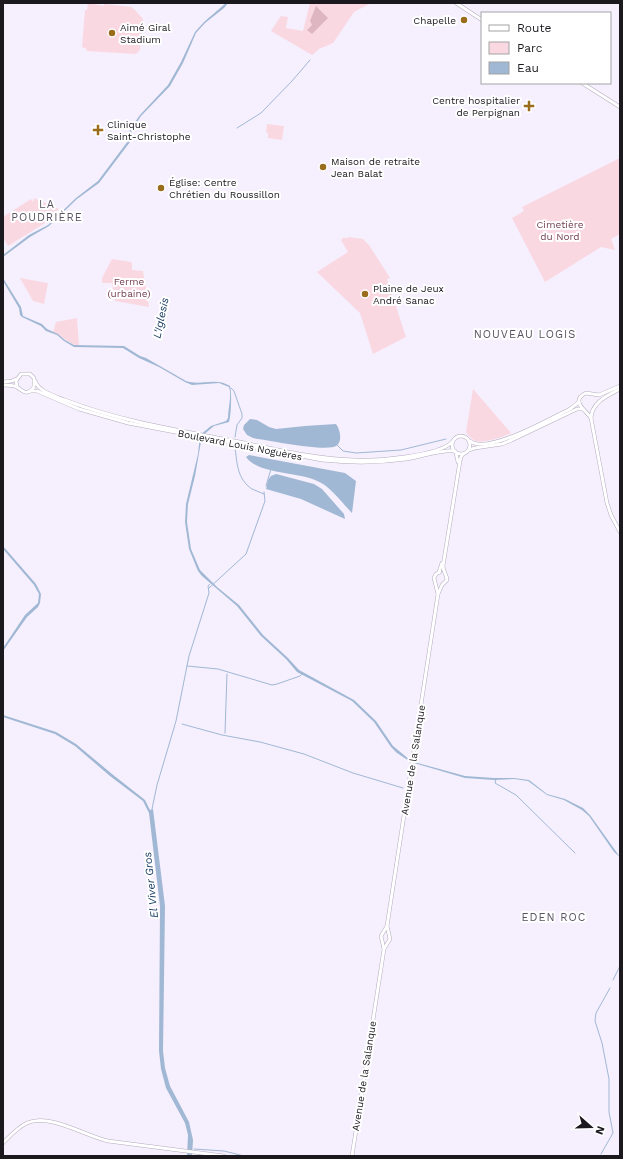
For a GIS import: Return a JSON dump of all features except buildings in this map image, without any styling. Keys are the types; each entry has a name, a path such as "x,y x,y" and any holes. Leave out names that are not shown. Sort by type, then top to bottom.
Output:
{"main road":[{"path":"456,3 481,19"},
{"path":"584,84 620,107"},
{"path":"27,373 32,376 35,382 34,387 30,391 22,392 17,387 3,384 12,382 21,374 27,373"},
{"path":"17,378 17,387"},
{"name":"Boulevard Louis Noguères","path":"35,382 39,387 50,394 108,415 198,436"},
{"path":"438,594 437,584 434,578 442,566 458,463 453,449 452,442 454,438 460,435 466,437 475,444 506,440 570,409 579,402 583,395 590,393 600,395 620,386"},
{"path":"591,418 601,399 620,389"},
{"name":"Boulevard Louis Noguères","path":"30,391 37,391 79,409 114,420 322,457 356,460 391,458 443,448 452,442"},
{"path":"594,395 598,403"},
{"path":"579,402 582,409"},
{"path":"438,594 442,585 447,580 447,576 444,574 443,566 460,461 463,454 474,448 499,445 512,440 577,409 586,411 591,418 607,503 611,515 620,532"},
{"path":"586,411 594,410"},
{"name":"Boulevard Louis Noguères","path":"204,437 300,457 339,462 391,461 445,451 455,452"},
{"path":"469,450 470,441"},
{"path":"455,452 463,454"},
{"path":"439,572 444,574"},
{"path":"437,584 442,585"},
{"name":"Avenue de la Salanque","path":"383,933 387,926 438,594"},
{"name":"Avenue de la Salanque","path":"387,926 389,934"},
{"path":"383,933 386,933 389,934 390,939 384,950 381,936 383,933"},
{"path":"382,942 388,943"},
{"name":"Avenue de la Salanque","path":"352,1156 384,950"},
{"path":"3,1143 26,1123 42,1120 108,1141 224,1156"}],"green space":[{"name":"Aimé Giral Stadium","path":"88,3 104,6 104,4 132,7 143,19 140,50 136,54 86,51 87,49 82,47 85,10 87,10"},
{"path":"310,3 371,3 354,12 333,43 319,49 312,55 271,31 281,16 288,17 286,28 303,31"},
{"path":"267,124 284,126 282,140 268,138 268,133 266,132"},
{"name":"Cimetière du Nord","path":"620,158 620,234 611,239 615,250 601,247 545,282 512,218 524,211 522,207"},
{"path":"34,198 59,209 45,223 8,246 3,238 3,217 31,199 33,202"},
{"name":"Plaine de Jeux André Sanac","path":"348,237 363,239 369,245 390,278 387,279 406,337 373,354 360,313 317,272 348,252 341,240"},
{"name":"Ferme (urbaine)","path":"112,259 131,262 132,270 143,271 149,307 115,301 112,283 102,283 102,278"},
{"path":"20,278 48,283 44,304 33,301"},
{"path":"77,318 79,346 72,344 53,332 56,322"},
{"path":"473,389 511,433 499,438 484,441 473,440 469,436 466,432"}],"shaded area":[{"path":"316,6 328,18 312,34 307,30 312,25 310,21"}],"water":[{"path":"226,3 228,3 224,8 205,23 196,33 183,63 170,86 141,116 132,130 130,142 99,183 77,199 49,226 30,237 3,257 3,255 29,235 48,225 76,198 98,181 128,141 130,129 140,115 168,85 195,32"},
{"path":"3,278 21,307 23,316 42,324 47,329 58,334 74,345 124,346 186,381 197,383 219,382 230,386 231,404 229,422 214,426 202,436 195,476 188,504 187,522 191,549 200,570 217,587 239,605 263,635 299,670 354,700 376,721 393,746 410,760 409,761 391,747 374,722 352,701 297,672 286,659 261,636 237,606 198,571 189,549 185,522 186,504 198,454 200,435 211,426 226,421 228,418 230,398 229,387 219,383 192,385 139,358 123,348 74,347 57,335 46,331 41,326 22,317 20,315 19,308 3,281"},
{"path":"250,419 257,420 276,429 336,424 340,432 340,442 336,446 321,448 253,438 247,435 243,429 244,425"},
{"path":"249,455 345,473 356,481 352,513 335,494 320,482 307,477 259,467 246,457"},
{"path":"276,474 314,484 322,489 344,514 345,519 301,499 266,489 268,480 271,476"},
{"path":"3,546 36,584 41,594 38,607 27,617 3,651 3,648 25,615 38,603 39,594 34,585 3,549"},
{"path":"3,715 56,732 76,744 145,800 150,810 153,809 165,906 163,1051 165,1068 170,1086 189,1122 193,1140 192,1156 187,1156 188,1135 185,1123 166,1088 161,1069 159,1051 160,906 149,813 143,801 110,776 75,746 55,734 3,717"},
{"path":"414,762 465,776 514,778 529,780 547,794 565,799 583,808 590,815 620,857 614,852 589,816 582,810 564,800 547,795 528,781 514,779 494,780 465,778"}],"waterway":[{"name":"L'Iglesis","path":"237,128 261,113 310,60"},
{"path":"231,388 234,391 242,414 242,418 237,425 235,437"},
{"path":"337,445 343,451 356,453 401,450 446,439"},
{"path":"235,447 236,459 243,480 252,489 264,494"},
{"path":"266,486 271,469"},
{"path":"209,588 246,554 265,501 264,492"},
{"path":"152,809 157,785 176,721 189,656 209,593 208,586 210,584"},
{"path":"187,666 218,669 272,685 302,674"},
{"path":"225,733 227,674"},
{"path":"182,724 304,754 353,773 403,788"},
{"path":"496,779 495,783 516,795 575,853"},
{"path":"613,980 620,966"},
{"path":"601,1154 613,1133 609,1112 609,1079 602,1043 595,1021 596,1013 610,988"},
{"path":"194,1149 224,1151 244,1156"}],"place":[{"name":"Chapelle","path":"464,20"},
{"name":"Aimé Giral Stadium","path":"112,33"},
{"name":"Centre hospitalier de Perpignan","path":"529,106"},
{"name":"Clinique Saint-Christophe","path":"98,130"},
{"name":"Maison de retraite Jean Balat","path":"323,167"},
{"name":"Église: Centre Chrétien du Roussillon","path":"161,188"},
{"name":"Plaine de Jeux André Sanac","path":"365,294"}],"district":[{"name":"LA POUDRIÈRE","path":"47,210"},
{"name":"NOUVEAU LOGIS","path":"525,334"},
{"name":"EDEN ROC","path":"554,917"}],"water label":[{"name":"El Viver Gros","path":"151,885"}]}
